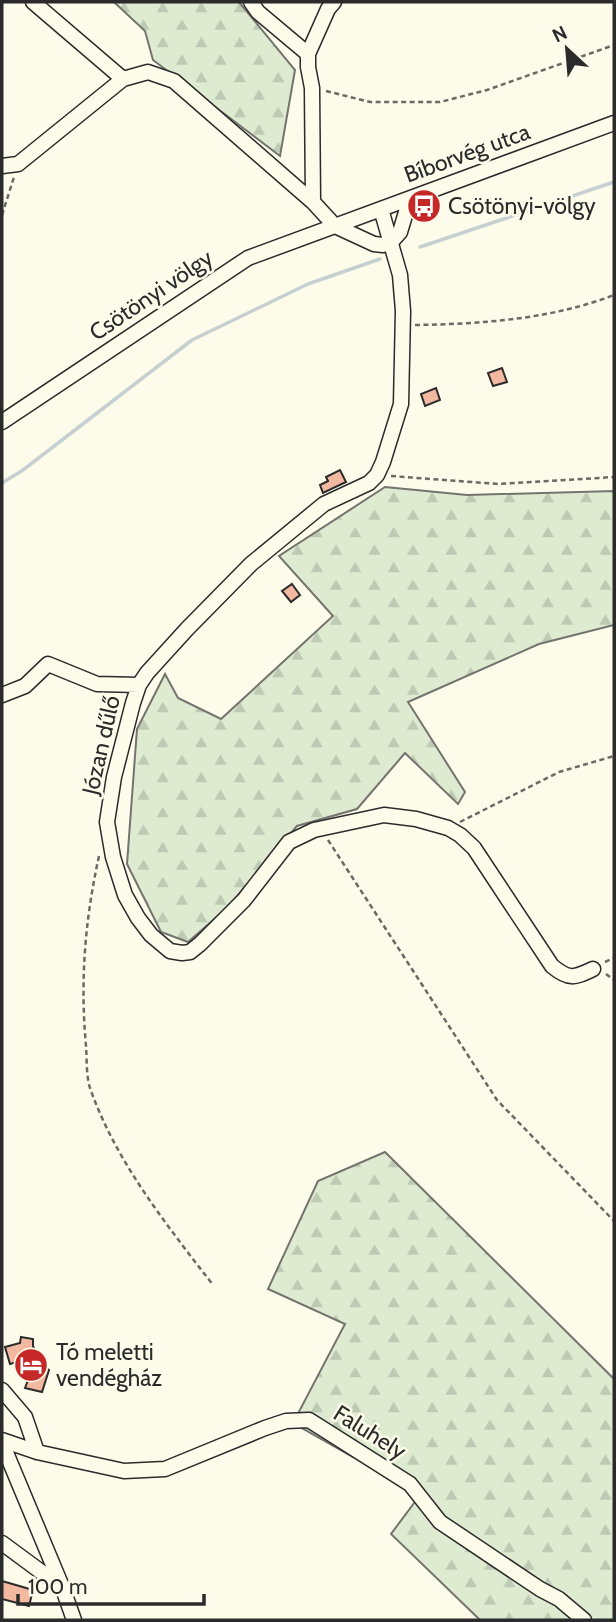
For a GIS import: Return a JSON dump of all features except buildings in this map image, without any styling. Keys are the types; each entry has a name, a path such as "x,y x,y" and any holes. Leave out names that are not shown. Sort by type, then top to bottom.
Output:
{"street":[{"path":"33,2 123,79"},
{"path":"251,2 258,12 308,54"},
{"path":"313,202 312,88 308,54 328,9 334,2"},
{"path":"2,166 18,164 123,79 148,72 174,81 313,202 335,226 374,244 383,245 391,242 400,232 410,199"},
{"name":"Bíborvég utca","path":"335,226 614,123"},
{"path":"377,475 401,404 400,275 381,209"},
{"name":"Csötönyi völgy","path":"2,422 248,258 335,226"},
{"name":"Józan dűlő","path":"377,475 363,486 324,504 251,564 187,629 139,685 114,777 107,822 113,857 125,895 138,918 151,935 170,951 182,953 190,952 200,944 244,900 289,842 299,835 384,815 416,819 448,828"},
{"path":"2,695 25,686 48,664 97,684 139,685"},
{"path":"448,828 474,848 552,966 564,975 574,977 593,969"},
{"path":"2,1390 25,1416 37,1452"},
{"name":"Faluhely","path":"2,1442 124,1471 166,1469 265,1428 286,1421 309,1420 410,1484 440,1521 559,1599 584,1620"},
{"path":"2,1442 74,1620"},
{"path":"2,1543 63,1588"}],"path":[{"path":"312,88 370,102 440,102 486,90 614,45"},
{"path":"2,215 18,164"},
{"path":"402,326 463,324 542,315 585,306 614,295"},
{"path":"377,475 499,484 614,477"},
{"path":"448,828 559,772 614,756"},
{"path":"320,828 497,1100 614,1221"},
{"path":"101,848 89,900 82,989 89,1085 111,1137 161,1217 214,1285"}],"green space":[{"path":"114,2 239,2 295,70 280,156 153,60 145,31"},
{"path":"385,487 467,495 614,491 614,625 539,644 408,702 465,792 458,804 405,753 357,809 297,826 227,908 188,942 161,932 127,864 137,729 165,674 178,698 221,719 333,616 279,556"},
{"path":"385,1152 614,1379 614,1620 480,1620 391,1534 420,1495 293,1423 345,1324 268,1289 318,1181"}],"waterway":[{"path":"420,247 614,182"},
{"path":"2,483 23,470 192,340 308,284 380,259"}],"place":[{"name":"Csötönyi-völgy","path":"424,206"},
{"name":"Tó meletti vendégház","path":"31,1365"}]}
